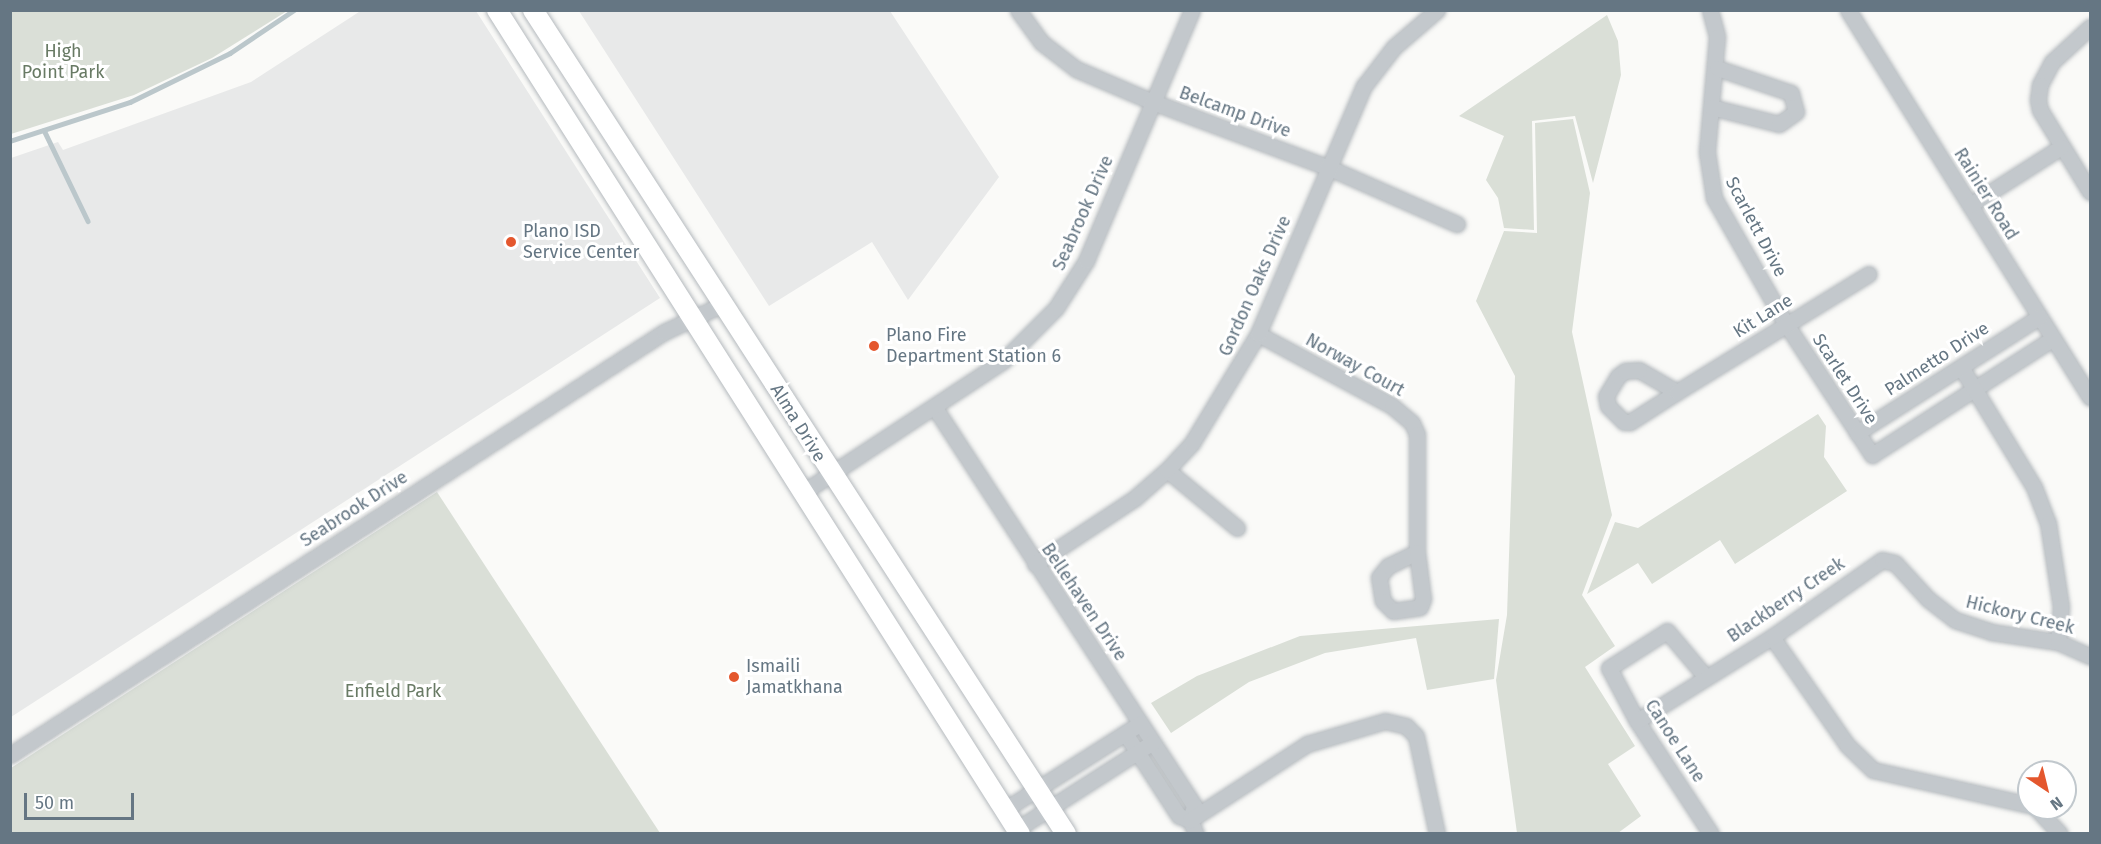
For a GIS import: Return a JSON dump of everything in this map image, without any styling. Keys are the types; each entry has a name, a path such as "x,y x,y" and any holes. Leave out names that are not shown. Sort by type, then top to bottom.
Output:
{"main road":[{"name":"Alma Drive","path":"497,10 805,491 1018,831"},
{"name":"Alma Drive","path":"531,10 1066,834"},
{"path":"508,28 531,10"}],"street":[{"name":"Belcamp Drive","path":"1018,10 1041,42 1068,63 1153,102 1327,167 1457,224"},
{"name":"Seabrook Drive","path":"805,491 935,408 1003,361 1041,326 1070,289 1086,261 1192,10"},
{"name":"Gordon Oaks Drive","path":"1035,564 1102,522 1167,471 1215,409 1258,334 1327,167 1364,87 1377,67 1409,32 1437,10"},
{"name":"Scarlett Drive","path":"1710,10 1717,38 1717,68 1711,107 1707,169 1714,198 1786,324"},
{"name":"Rainier Road","path":"1848,10 2038,317 2091,398"},
{"path":"2091,27 2052,62 2040,85 2040,110 2091,192"},
{"path":"1711,107 1779,124 1796,112 1791,93 1717,68"},
{"path":"1970,205 2061,147"},
{"name":"Kit Lane","path":"1677,392 1869,274"},
{"name":"Seabrook Drive","path":"10,755 664,332 723,304"},
{"name":"Palmetto Drive","path":"1857,434 2038,317"},
{"name":"Scarlet Drive","path":"1786,324 1872,455 1974,388"},
{"name":"Norway Court","path":"1258,334 1392,406 1412,423 1417,434 1417,552"},
{"path":"1974,388 2052,339"},
{"path":"1961,367 2034,487 2048,523 2061,607 2058,642"},
{"name":"Bellehaven Drive","path":"935,408 1194,806 1193,827"},
{"path":"1167,471 1237,528"},
{"name":"Hickory Creek","path":"1890,560 1928,599 1955,620 1991,632 2058,642 2091,656"},
{"name":"Blackberry Creek","path":"1637,721 1705,676 1772,638 1869,568 1890,560"},
{"name":"Canoe Lane","path":"1705,676 1667,631 1609,668 1637,721 1711,834"},
{"path":"1772,638 1847,745 1873,770 2017,802"},
{"path":"1125,733 1179,816 1193,827 1307,744 1385,721 1406,726 1422,752 1437,834"},
{"path":"1004,810 1141,723"},
{"path":"1018,831 1153,742"},
{"path":"2047,820 2060,834"}],"shaded area":[{"path":"362,10 476,11 660,298 11,717 11,158 58,142 63,150 251,82"},
{"path":"579,11 890,11 999,177 908,300 872,242 769,306"}],"green space":[{"name":"High Point Park","path":"11,10 287,11 212,58 134,95 11,134"},
{"path":"1607,15 1618,41 1621,75 1593,183 1575,116 1532,121 1534,230 1504,228 1498,198 1486,180 1504,136 1459,116"},
{"path":"1573,119 1590,193 1572,332 1612,515 1582,595 1615,646 1585,667 1635,746 1608,764 1641,816 1618,833 1517,833 1496,680 1507,615 1515,376 1476,301 1504,231 1537,233 1535,123"},
{"path":"1818,414 1826,426 1824,457 1847,491 1735,564 1720,540 1652,584 1638,563 1587,594 1615,522 1638,528"},
{"name":"Enfield Park","path":"437,492 660,833 11,833 11,768"},
{"path":"1499,619 1494,679 1427,690 1416,638 1325,653 1249,682 1171,733 1151,703 1197,676 1300,636"}],"waterway":[{"path":"10,141 130,102 230,53 294,10"},
{"path":"44,130 88,221"}],"place":[{"name":"Plano ISD Service Center","path":"511,242"},
{"name":"Plano Fire Department Station 6","path":"874,346"},
{"name":"Ismaili Jamatkhana","path":"734,677"}]}
